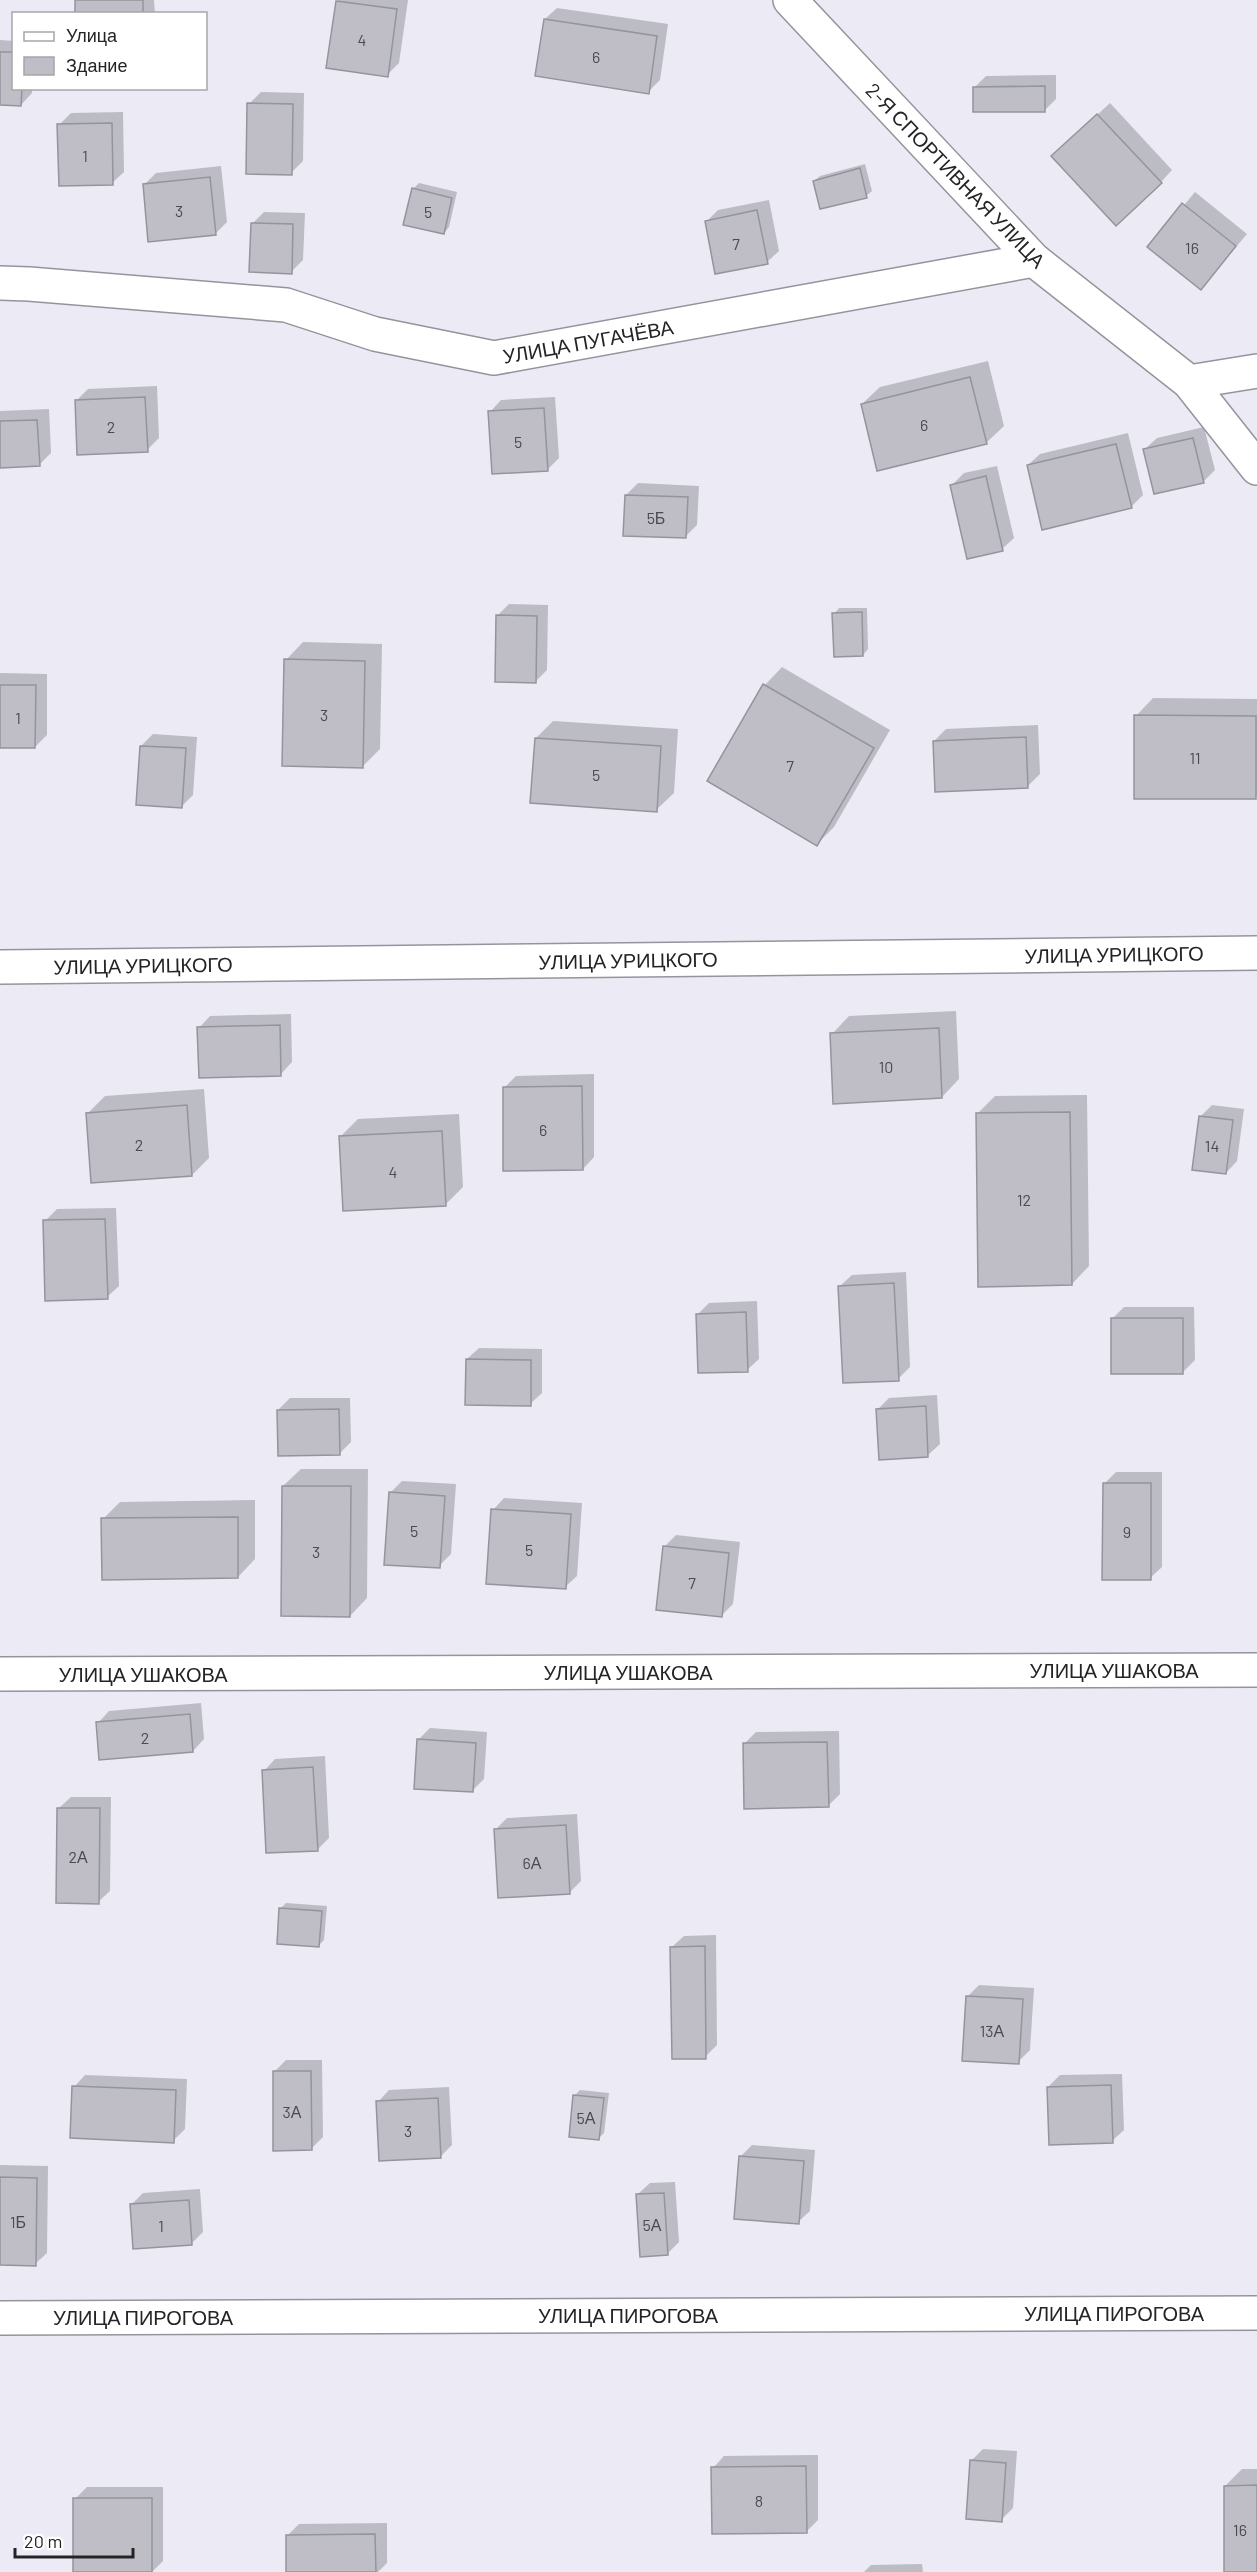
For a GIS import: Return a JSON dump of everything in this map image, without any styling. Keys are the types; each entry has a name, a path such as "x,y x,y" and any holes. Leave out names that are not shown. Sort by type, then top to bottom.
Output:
{"street":[{"name":"2-Я СПОРТИВНАЯ УЛИЦА","path":"790,0 1034,260 1189,382 1257,468"},
{"name":"УЛИЦА ПУГАЧЁВА","path":"0,283 286,305 375,334 494,358 1034,260"},
{"path":"1189,382 1257,371"},
{"name":"УЛИЦА УРИЦКОГО","path":"0,967 1257,953"},
{"name":"УЛИЦА УШАКОВА","path":"0,1674 1257,1670"},
{"name":"УЛИЦА ПИРОГОВА","path":"0,2318 1257,2313"}],"building":[{"path":"75,0 143,0 143,12 75,12"},
{"path":"336,1 397,9 388,77 326,68"},
{"path":"544,19 657,36 649,94 535,76"},
{"path":"0,52 12,52 12,90 22,90 21,106 0,105"},
{"path":"1045,86 1045,112 973,112 973,87"},
{"path":"247,103 293,104 292,175 246,174"},
{"path":"1097,114 1162,183 1116,226 1051,156"},
{"path":"112,123 113,185 59,186 57,124"},
{"path":"860,168 867,198 820,209 813,181"},
{"path":"210,177 216,235 148,242 143,184"},
{"path":"412,188 452,198 444,234 403,225"},
{"path":"1182,203 1236,246 1201,290 1147,247"},
{"path":"757,210 768,264 715,274 705,221"},
{"path":"251,223 293,224 292,274 249,272"},
{"path":"970,377 987,444 877,471 861,404"},
{"path":"145,397 148,452 77,455 75,400"},
{"path":"544,408 548,471 492,474 488,411"},
{"path":"37,420 40,466 0,468 0,421"},
{"path":"1193,438 1204,483 1154,494 1143,449"},
{"path":"1116,444 1132,508 1042,530 1027,465"},
{"path":"986,476 1003,551 967,559 950,485"},
{"path":"625,495 688,497 686,538 623,536"},
{"path":"862,612 863,656 834,657 832,613"},
{"path":"496,615 537,616 536,683 495,682"},
{"path":"284,659 365,661 363,768 282,766"},
{"path":"763,684 874,748 817,846 707,781"},
{"path":"0,685 36,685 35,748 0,748"},
{"path":"1134,715 1256,716 1256,799 1134,799"},
{"path":"1026,737 1028,788 935,792 933,741"},
{"path":"535,738 661,746 657,812 530,803"},
{"path":"140,746 186,748 182,808 136,805"},
{"path":"280,1025 281,1076 199,1078 197,1027"},
{"path":"939,1028 942,1098 833,1104 830,1033"},
{"path":"582,1086 583,1170 503,1171 503,1087"},
{"path":"187,1105 192,1176 91,1183 86,1113"},
{"path":"1070,1112 1072,1285 978,1287 976,1113"},
{"path":"1199,1116 1233,1120 1226,1174 1192,1170"},
{"path":"442,1131 446,1206 343,1211 339,1136"},
{"path":"105,1219 108,1299 45,1301 43,1220"},
{"path":"894,1283 899,1381 843,1383 838,1286"},
{"path":"746,1312 748,1372 698,1373 696,1314"},
{"path":"1111,1318 1183,1318 1183,1374 1111,1374"},
{"path":"466,1359 531,1360 531,1406 465,1405"},
{"path":"926,1406 928,1457 879,1460 876,1409"},
{"path":"339,1409 340,1455 278,1456 277,1410"},
{"path":"1103,1483 1151,1483 1151,1580 1102,1580"},
{"path":"282,1486 351,1486 350,1617 281,1616"},
{"path":"389,1492 445,1496 440,1568 384,1565"},
{"path":"491,1509 571,1514 566,1589 486,1584"},
{"path":"238,1517 238,1578 102,1580 101,1518"},
{"path":"663,1546 729,1553 722,1617 656,1610"},
{"path":"190,1714 193,1752 99,1760 96,1722"},
{"path":"417,1739 476,1743 473,1792 414,1789"},
{"path":"827,1742 829,1807 744,1809 743,1743"},
{"path":"313,1767 318,1851 266,1853 262,1770"},
{"path":"57,1808 100,1808 99,1904 56,1903"},
{"path":"566,1825 570,1894 498,1898 494,1829"},
{"path":"279,1908 322,1911 319,1947 277,1944"},
{"path":"705,1946 706,2059 672,2059 670,1947"},
{"path":"966,1996 1023,1999 1019,2064 962,2061"},
{"path":"273,2071 311,2071 312,2150 273,2151"},
{"path":"1111,2085 1113,2143 1049,2145 1047,2087"},
{"path":"72,2086 176,2090 174,2143 70,2138"},
{"path":"573,2095 604,2098 599,2140 569,2137"},
{"path":"438,2098 441,2158 379,2161 376,2101"},
{"path":"739,2156 804,2161 799,2224 734,2219"},
{"path":"0,2177 37,2178 36,2266 0,2265"},
{"path":"664,2193 668,2255 640,2257 636,2194"},
{"path":"189,2200 192,2245 133,2249 130,2204"},
{"path":"970,2460 1006,2463 1002,2522 966,2519"},
{"path":"806,2466 807,2533 712,2534 711,2467"},
{"path":"1257,2485 1257,2572 1224,2572 1224,2486"},
{"path":"73,2498 152,2498 152,2572 73,2572"},
{"path":"375,2534 376,2572 286,2572 286,2535"}]}
